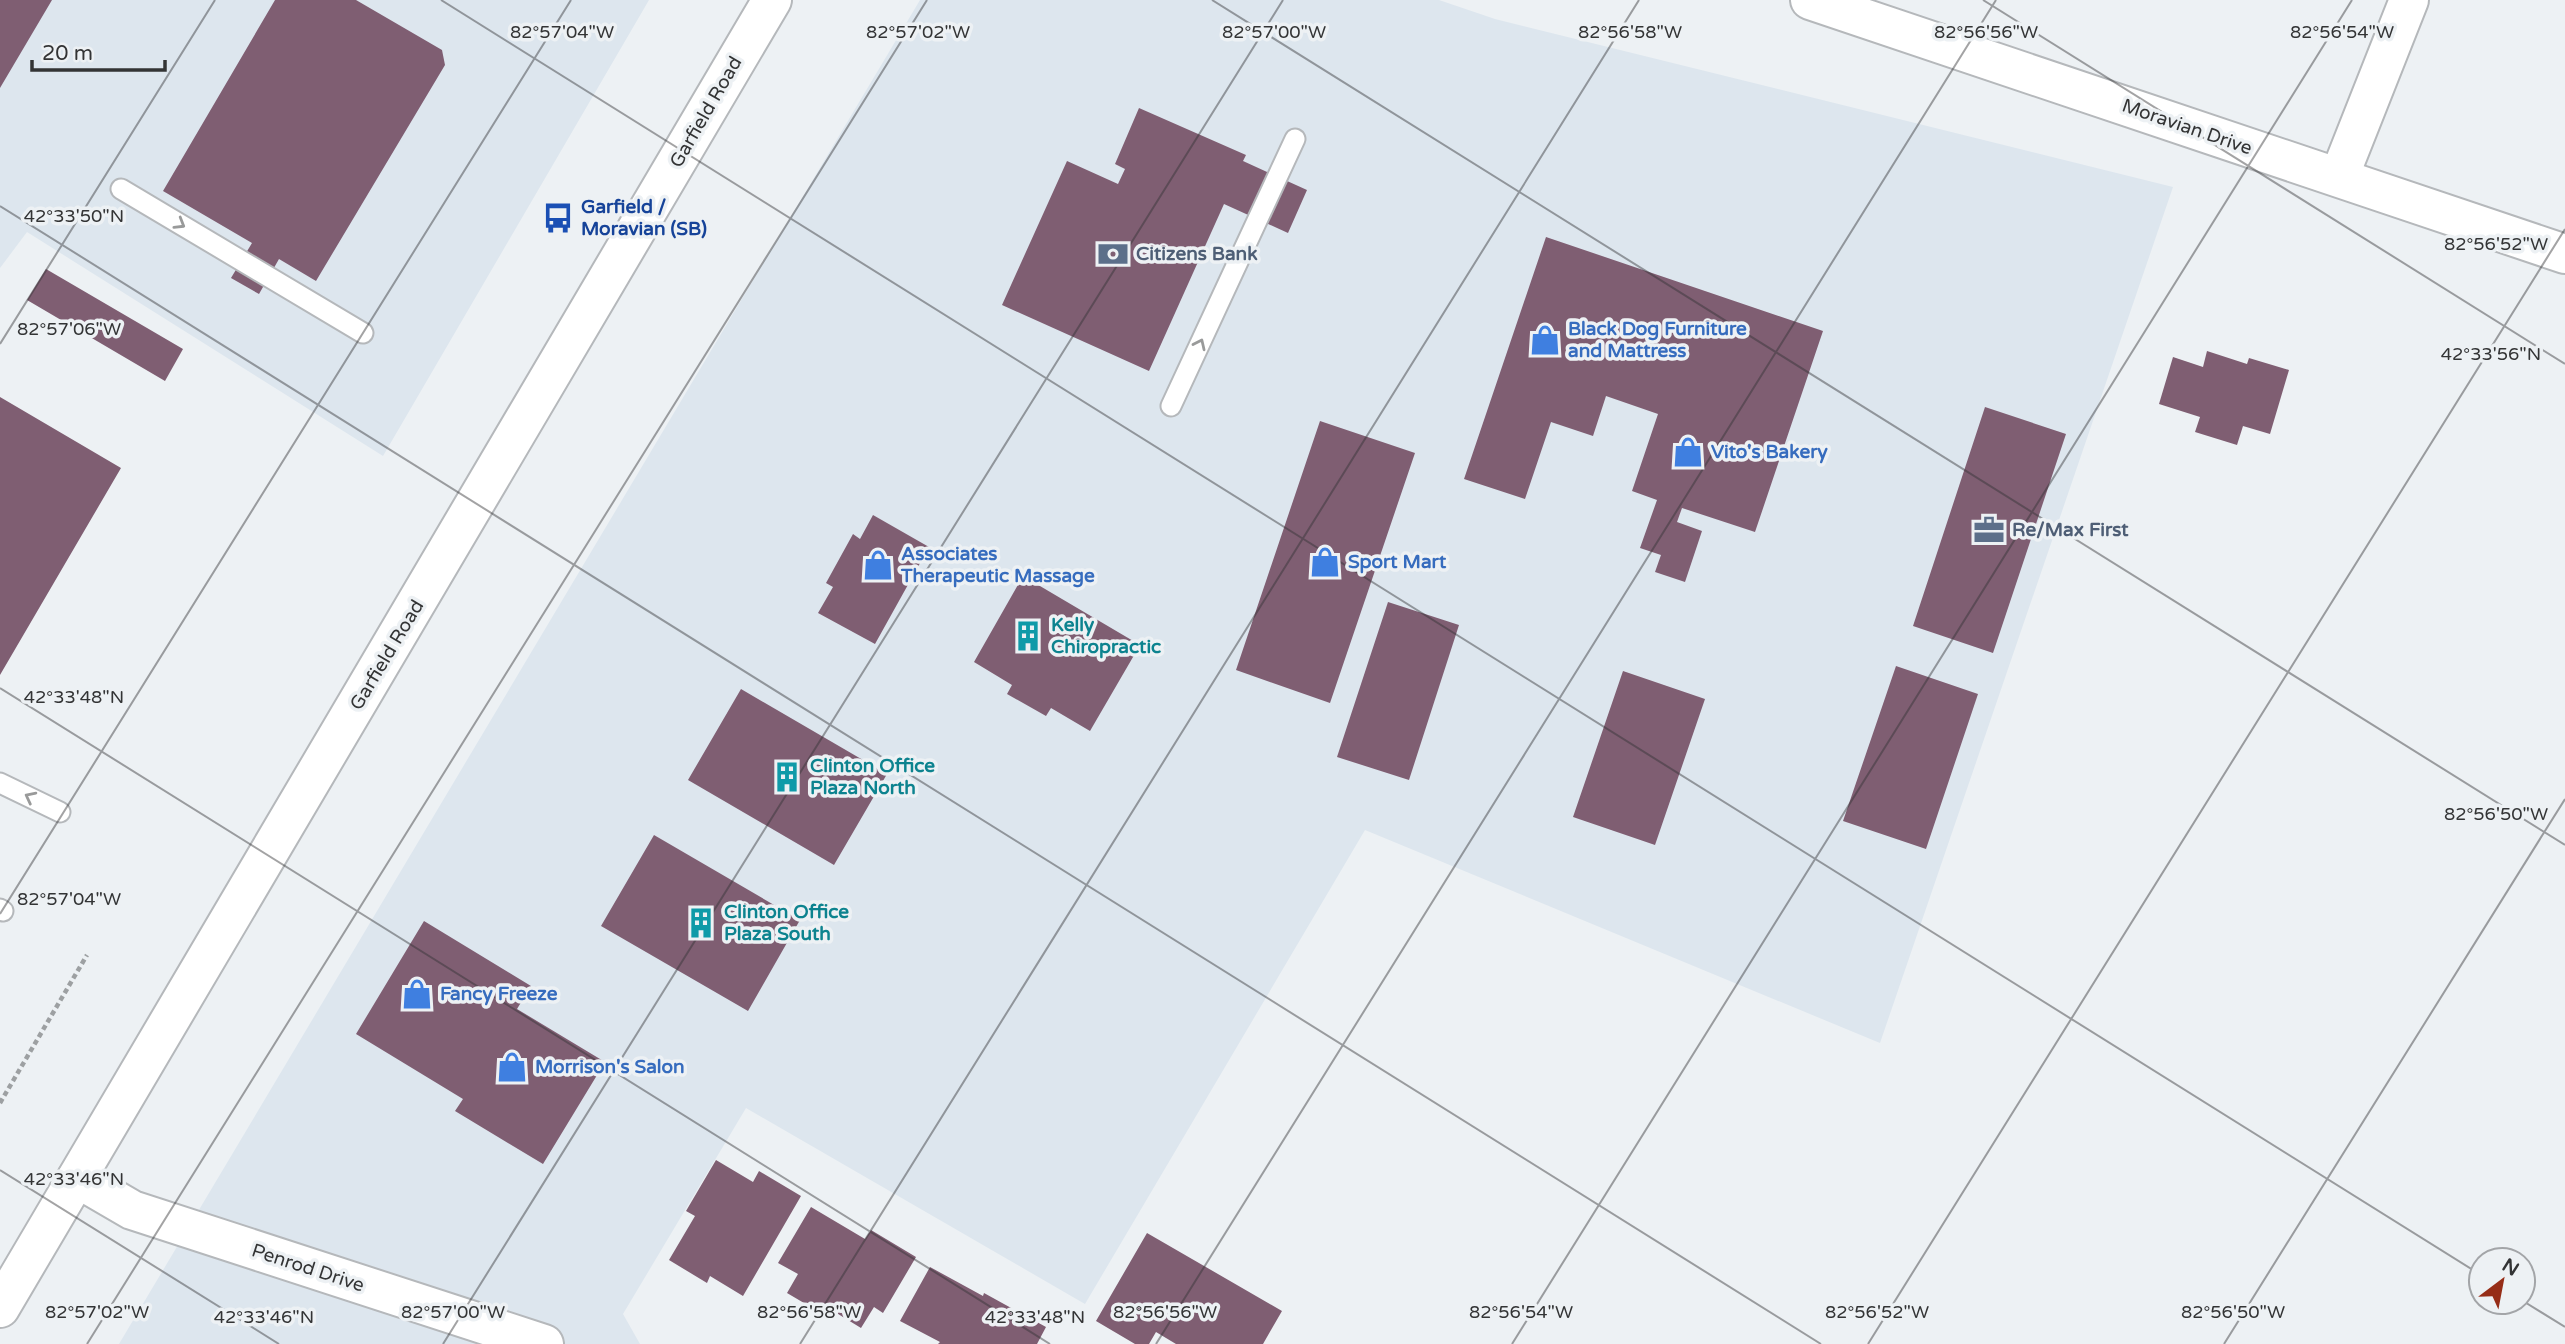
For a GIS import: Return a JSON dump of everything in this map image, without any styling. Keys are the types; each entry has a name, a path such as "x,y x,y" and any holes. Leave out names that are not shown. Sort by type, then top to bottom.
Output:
{"main road":[{"name":"Garfield Road","path":"0,1308 772,0"},
{"name":"Moravian Drive","path":"1810,0 2565,254"},
{"path":"2339,177 2409,0"},
{"name":"Penrod Drive","path":"77,1178 132,1209 167,1222 544,1344"}],"lane":[{"path":"1171,406 1295,139"},
{"path":"121,189 363,333"},
{"path":"0,783 60,812"}],"path":[{"path":"0,1103 88,955"}],"shaded area":[{"path":"0,0 649,0 383,456 27,232 0,268"},
{"path":"920,0 1439,0 1495,19 2173,187 1880,1043 1365,830 1085,1304 746,1108 623,1314 640,1344 119,1344"}],"building":[{"path":"0,0 52,0 0,88"},
{"path":"275,0 356,0 442,50 445,65 316,281 279,259 259,294 231,278 252,243 163,191"},
{"name":"Citizens Bank","path":"1139,108 1246,155 1243,161 1307,190 1288,233 1224,204 1149,371 1002,305 1067,161 1118,184 1125,169 1115,164"},
{"path":"1546,237 1823,331 1755,532 1682,508 1677,522 1702,531 1685,582 1655,572 1661,555 1640,548 1657,500 1632,491 1658,414 1606,396 1593,436 1551,422 1525,499 1464,479"},
{"path":"46,269 183,349 165,381 27,300"},
{"path":"2207,351 2247,364 2249,358 2289,370 2270,434 2243,426 2237,445 2195,432 2200,417 2159,404 2173,357 2203,367"},
{"path":"0,397 121,468 0,675"},
{"name":"Re/Max First","path":"1985,407 2066,434 1993,653 1913,626"},
{"name":"Sport Mart","path":"1320,421 1415,453 1330,703 1236,670"},
{"name":"Associates Therapeutic Massage","path":"873,515 929,547 875,644 818,613 833,587 826,583 853,534 860,539"},
{"path":"1023,576 1140,645 1090,731 1051,708 1046,716 1007,694 1012,685 974,662"},
{"path":"1388,602 1459,625 1409,780 1337,757"},
{"path":"1896,666 1978,694 1926,849 1843,821"},
{"path":"1623,671 1705,699 1655,845 1573,817"},
{"name":"Clinton Office Plaza North","path":"741,689 887,774 834,865 688,780"},
{"name":"Clinton Office Plaza South","path":"654,835 800,920 748,1011 601,926"},
{"path":"424,921 531,986 517,1009 605,1062 543,1164 455,1111 463,1099 356,1034"},
{"path":"716,1160 753,1182 759,1171 801,1196 743,1296 710,1276 707,1283 669,1260 695,1216 686,1211"},
{"path":"811,1207 865,1239 871,1230 916,1257 883,1313 874,1307 861,1328 825,1306 821,1313 787,1293 798,1274 778,1263"},
{"path":"1147,1233 1282,1311 1263,1344 1176,1344 1156,1332 1149,1344 1135,1344 1096,1321"},
{"path":"930,1267 1046,1327 1037,1344 938,1344 940,1342 900,1321"}],"place":[{"name":"Garfield / Moravian (SB)","path":"558,218"},
{"name":"Citizens Bank","path":"1113,254"},
{"name":"Black Dog Furniture and Mattress","path":"1545,340"},
{"name":"Vito's Bakery","path":"1688,452"},
{"name":"Re/Max First","path":"1989,530"},
{"name":"Sport Mart","path":"1325,562"},
{"name":"Associates Therapeutic Massage","path":"878,565"},
{"name":"Kelly Chiropractic","path":"1028,636"},
{"name":"Clinton Office Plaza North","path":"787,777"},
{"name":"Clinton Office Plaza South","path":"701,923"},
{"name":"Fancy Freeze","path":"417,994"},
{"name":"Morrison's Salon","path":"512,1067"}]}
